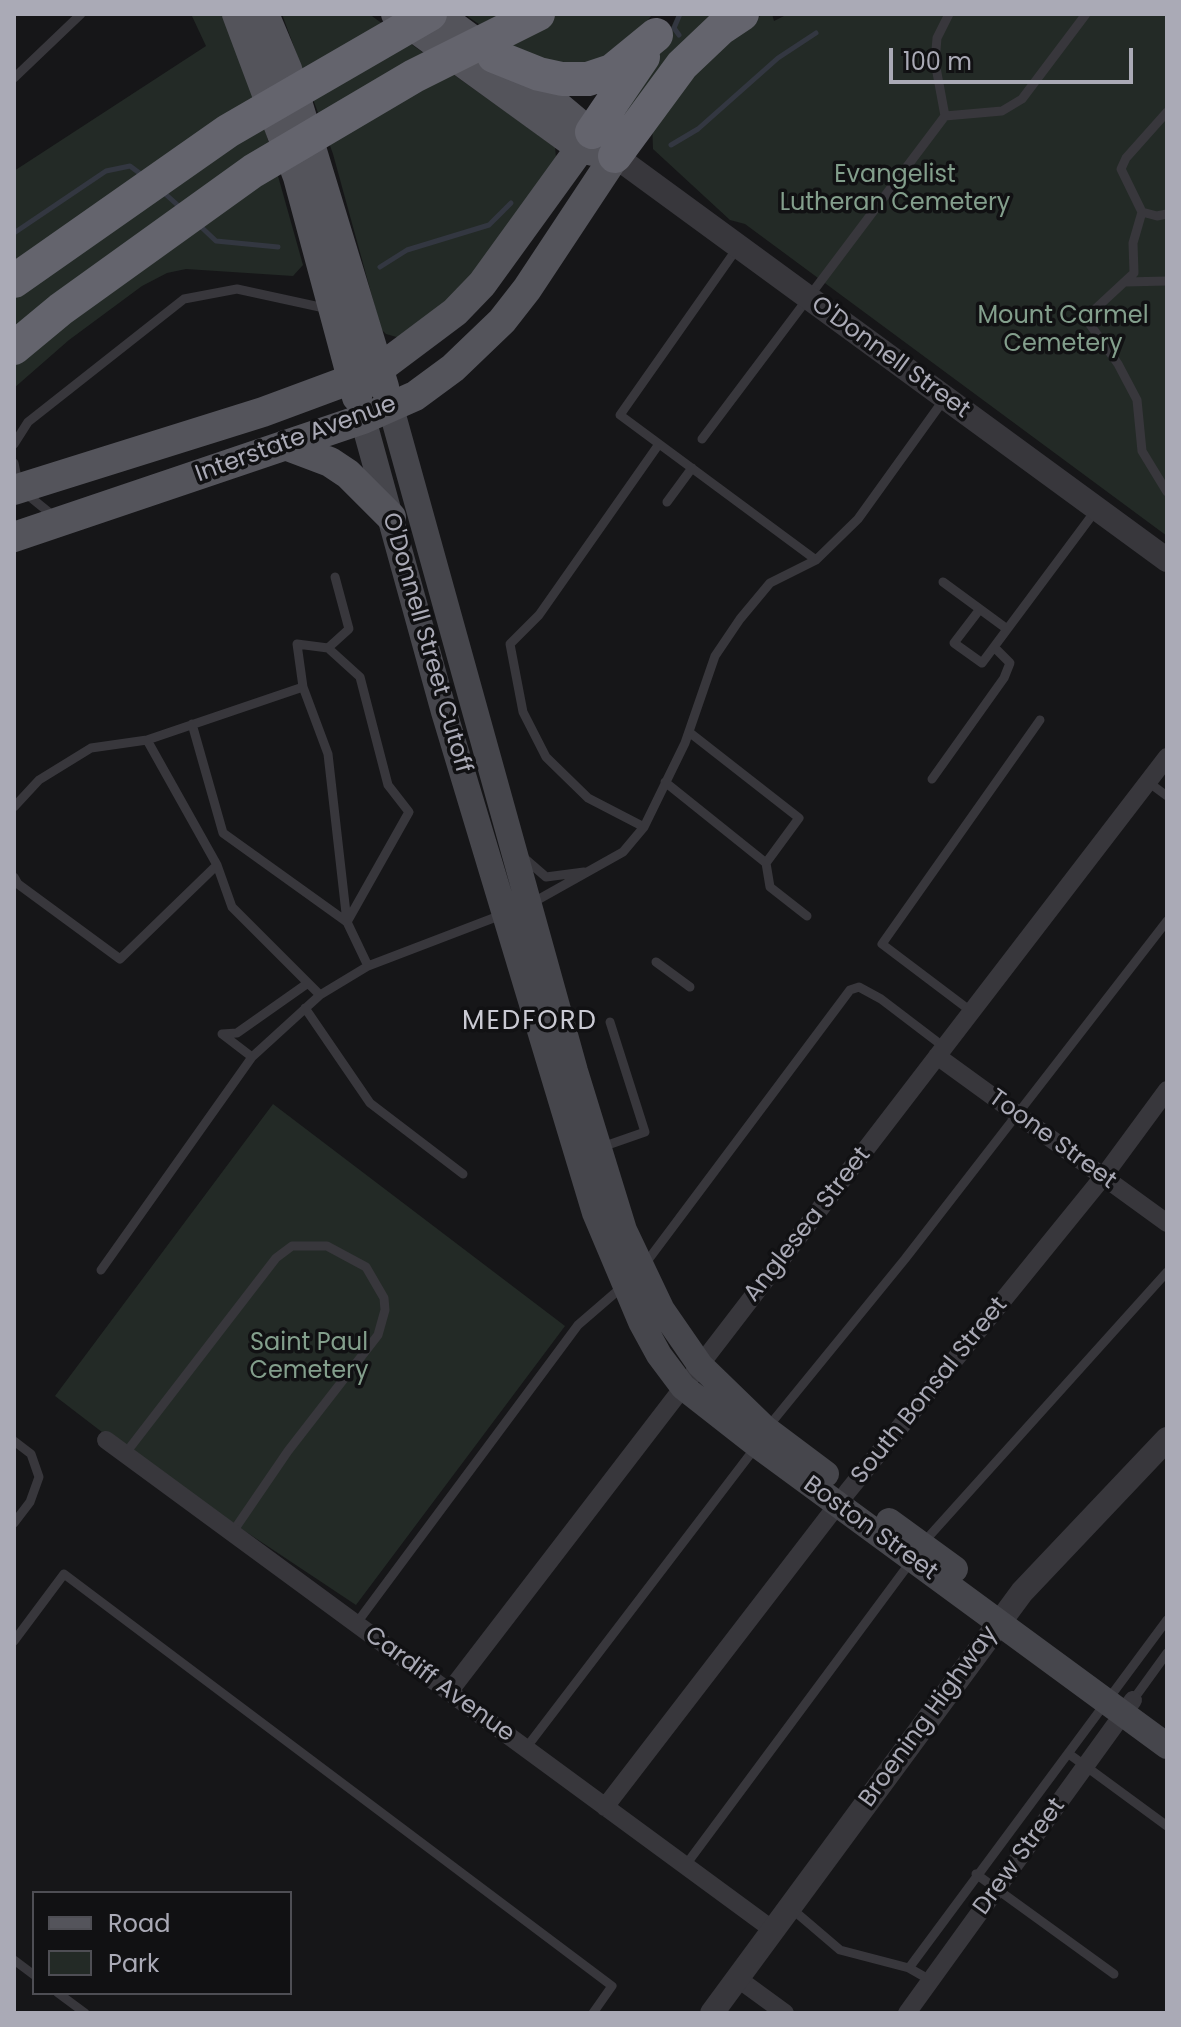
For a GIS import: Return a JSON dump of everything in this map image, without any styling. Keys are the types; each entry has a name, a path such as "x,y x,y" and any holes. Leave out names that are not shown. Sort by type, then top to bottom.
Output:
{"highway":[{"path":"14,281 228,131 430,14"},
{"path":"14,348 61,309 253,171 414,76 538,14"},
{"path":"596,145 721,28 742,14"},
{"path":"596,145 660,24"},
{"path":"494,56 539,74 588,79 612,71 660,24"}],"main road":[{"name":"O'Donnell Street Cutoff","path":"237,14 298,177 332,310 365,375"},
{"name":"O'Donnell Street Cutoff","path":"264,14 287,69 365,375 516,851 599,1149 629,1270"},
{"name":"O'Donnell Street","path":"396,14 596,145"},
{"name":"O'Donnell Street","path":"437,14 494,56 596,145"},
{"name":"Interstate Avenue","path":"16,480 263,412 365,375 438,326 482,284 596,145"},
{"name":"Interstate Avenue","path":"14,537 377,413 415,396 453,368 502,321 527,289 596,145"},
{"name":"O'Donnell Street Cutoff","path":"377,413 391,517 444,712 595,1213 629,1270"},
{"path":"285,445 330,462 348,474 391,517"},
{"name":"Boston Street","path":"629,1270 662,1310 700,1365 762,1437"},
{"name":"Boston Street","path":"629,1270 659,1355 683,1387 762,1437 1120,1701 1167,1746"},
{"name":"Boston Street","path":"1120,1701 1167,1725"}],"street":[{"name":"O'Donnell Street","path":"596,145 1167,560"},
{"name":"Anglesea Street","path":"449,1692 1167,757"},
{"name":"Toone Street","path":"941,1052 1018,1115 1167,1223"},
{"name":"South Bonsal Street","path":"605,1807 843,1498 1103,1177 1167,1090"},
{"name":"Broening Highway","path":"712,2013 1003,1616 1167,1439"},
{"name":"Cardiff Avenue","path":"106,1440 773,1930"},
{"name":"Drew Street","path":"911,2012 930,1980 1085,1766 1120,1701"},
{"path":"737,1978 785,2013"}],"lane":[{"path":"14,78 81,14"},
{"path":"702,439 945,116 935,62 937,38 949,14"},
{"path":"945,116 1002,111 1022,99 1086,14"},
{"path":"1167,112 1126,158 1121,169 1142,212 1133,243 1134,273 1092,312 1089,323 1118,364 1137,400 1142,451 1167,492"},
{"path":"1142,212 1157,216 1167,214"},
{"path":"738,247 620,415 816,560"},
{"path":"1125,282 1167,281"},
{"path":"14,444 28,422 184,299 237,289 332,310"},
{"path":"101,1270 252,1057 320,995 368,966 530,904 623,852 644,827 689,732 715,656 740,619 770,583 816,560 858,519 945,398"},
{"path":"644,827 588,798 546,757 523,712 510,644 539,615 659,444"},
{"path":"667,502 692,468"},
{"path":"16,480 62,522"},
{"path":"980,609 954,643 982,663 1097,509"},
{"path":"328,648 349,629 335,577"},
{"path":"943,582 1007,629"},
{"path":"347,922 409,812 388,785 360,677 328,648 297,644 303,687 328,754 347,922 368,966"},
{"path":"932,779 1004,678 1010,663 994,647"},
{"path":"14,807 39,780 91,748 147,740 303,687"},
{"path":"972,1012 882,944 1040,720"},
{"path":"192,724 223,833 347,922"},
{"path":"689,732 799,818 766,863"},
{"path":"147,740 217,865 232,907 320,995"},
{"path":"665,782 766,863 770,887 807,916"},
{"path":"1148,782 1167,796"},
{"path":"516,851 546,877 592,871"},
{"path":"14,877 18,884 120,959 217,865"},
{"path":"526,1748 762,1437 1018,1115 1167,921"},
{"path":"656,962 690,987"},
{"path":"252,1057 222,1034 237,1033 308,983"},
{"path":"356,1624 578,1325 629,1270 850,990 859,987 881,999 941,1052"},
{"path":"305,1008 325,1042 370,1103 463,1174"},
{"path":"599,1149 645,1132 610,1022"},
{"path":"125,1454 276,1258 292,1246 327,1246 366,1267 384,1298 385,1310 378,1335 288,1451 232,1533"},
{"path":"685,1866 917,1552 1167,1272"},
{"path":"14,1441 31,1454 39,1477 30,1502 14,1523"},
{"path":"14,1641 64,1574 612,1986 593,2013"},
{"name":"Drew Street","path":"1120,1701 1167,1620"},
{"path":"909,1968 976,1874 1069,1754 1167,1653"},
{"path":"1069,1754 1167,1826"},
{"path":"976,1874 1114,1974"},
{"path":"789,1907 840,1950 909,1968 930,1980"},
{"path":"14,1960 32,1974"},
{"path":"61,1995 85,2013"}],"green space":[{"path":"191,14 223,14 253,87 303,265 293,276 186,269 167,273 142,286 69,340 14,388 14,171 206,46"},
{"path":"282,14 369,14 555,147 556,158 481,265 445,303 400,338 381,329 333,154"},
{"path":"464,14 653,14 617,55 566,69 514,48"},
{"path":"677,14 723,14 618,124 666,39"},
{"path":"772,14 774,21 788,14 1167,14 1167,536 745,224 730,220 653,149 652,120 738,30 762,15"},
{"name":"Saint Paul Cemetery","path":"273,1104 565,1326 356,1605 141,1462 55,1396"}],"waterway":[{"path":"679,35 674,28 680,14"},
{"path":"671,145 698,129 778,58 816,33"},
{"path":"14,233 106,171 130,166 142,175"},
{"path":"162,191 182,209"},
{"path":"380,267 407,250 489,225 511,203"},
{"path":"198,224 216,241 278,247"}],"district":[{"name":"MEDFORD","path":"530,1022"}],"park label":[{"name":"Evangelist Lutheran Cemetery","path":"895,190"},
{"name":"Mount Carmel Cemetery","path":"1063,331"}]}
